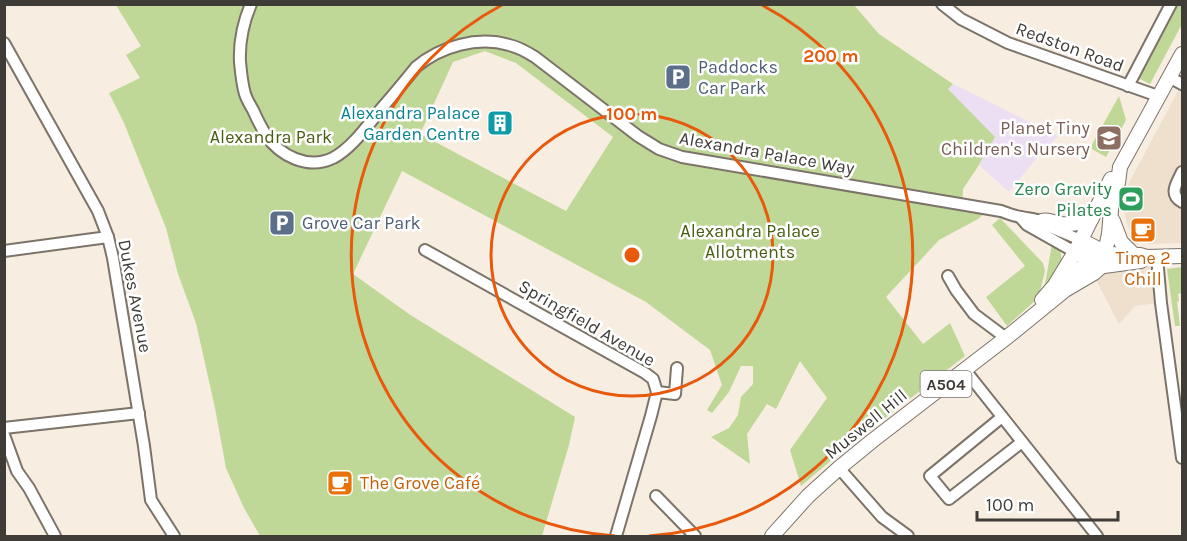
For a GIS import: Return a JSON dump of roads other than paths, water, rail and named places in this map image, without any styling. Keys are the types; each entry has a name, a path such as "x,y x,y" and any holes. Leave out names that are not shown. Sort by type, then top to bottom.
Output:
{"main road":[{"name":"A504","path":"1099,257 1109,234 1110,207 1118,183 1120,167 1182,54"},
{"name":"Muswell Hill","path":"1019,327 1055,285 1078,246 1110,181 1120,167"},
{"path":"1110,207 1118,236 1126,247 1146,256 1182,256"},
{"path":"1042,222 1046,220 1072,224 1092,218"},
{"path":"1078,246 1099,257 1108,266 1140,262 1146,256"},
{"name":"Muswell Hill","path":"773,536 808,496 839,468 1065,290 1094,273 1099,257"},
{"path":"1055,285 1099,257"}],"street":[{"name":"Alexandra Palace Way","path":"251,4 241,35 240,51 242,81 246,96 271,142 282,152 300,161 321,162 343,151 424,60 457,46 493,42 515,47 535,57 648,143 669,153 1001,211 1042,222 1078,246"},
{"name":"Redston Road","path":"942,4 961,19 1008,44 1158,96"},
{"path":"1128,86 1171,4"},
{"name":"Dukes Avenue","path":"4,43 98,211 108,237 117,278 151,500 174,537"},
{"path":"1169,77 1182,84"},
{"path":"1182,172 1174,193 1182,202"},
{"name":"Alexandra Palace Way","path":"1020,217 1027,225 1078,246"},
{"path":"4,251 108,237"},
{"name":"Springfield Avenue","path":"425,250 653,379 657,392 616,537"},
{"path":"1146,256 1158,272 1182,458"},
{"path":"948,276 974,314 1006,338"},
{"path":"657,392 675,394 677,368"},
{"path":"964,369 1097,537"},
{"path":"4,428 139,413"},
{"path":"1002,417 930,476 949,499 1022,442"},
{"path":"4,435 17,471 29,488 55,537"},
{"path":"839,468 882,517 908,537"},
{"path":"656,496 695,537"}],"place":[{"name":"Paddocks Car Park","path":"678,77"},
{"name":"Alexandra Palace Garden Centre","path":"500,123"},
{"name":"Planet Tiny Children's Nursery","path":"1109,138"},
{"name":"Zero Gravity Pilates","path":"1131,199"},
{"name":"Grove Car Park","path":"282,223"},
{"name":"Time 2 Chill","path":"1143,230"},
{"name":"The Grove Café","path":"340,483"}],"park label":[{"name":"Alexandra Park","path":"271,137"},
{"name":"Alexandra Palace Allotments","path":"750,241"}]}
